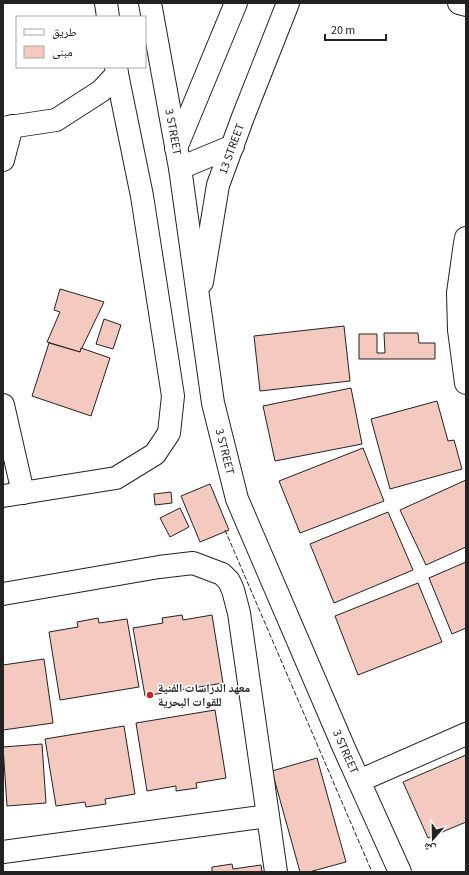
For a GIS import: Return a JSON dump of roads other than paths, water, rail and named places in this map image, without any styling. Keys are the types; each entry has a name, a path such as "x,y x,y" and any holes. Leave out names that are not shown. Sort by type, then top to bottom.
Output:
{"street":[{"path":"106,3 108,16"},
{"name":"3 STREET","path":"150,3 178,158 213,403 237,499 400,872"},
{"path":"178,158 236,3"},
{"name":"13 STREET","path":"198,301 218,185 288,3"},
{"path":"459,3 466,5"},
{"path":"3,160 8,127 56,120 101,90 116,71"},
{"path":"3,405 13,495 116,478 155,454 169,433 173,396 142,196 116,71"},
{"path":"178,158 233,146"},
{"path":"466,238 458,293 462,308 459,330 466,383"},
{"path":"3,594 159,567 194,563 222,574 229,580 239,613 276,872"},
{"path":"359,781 466,734"},
{"path":"3,852 268,816"}],"place":[{"name":"معهد الدراسات الفنية للقوات البحرية","path":"150,695"}]}
